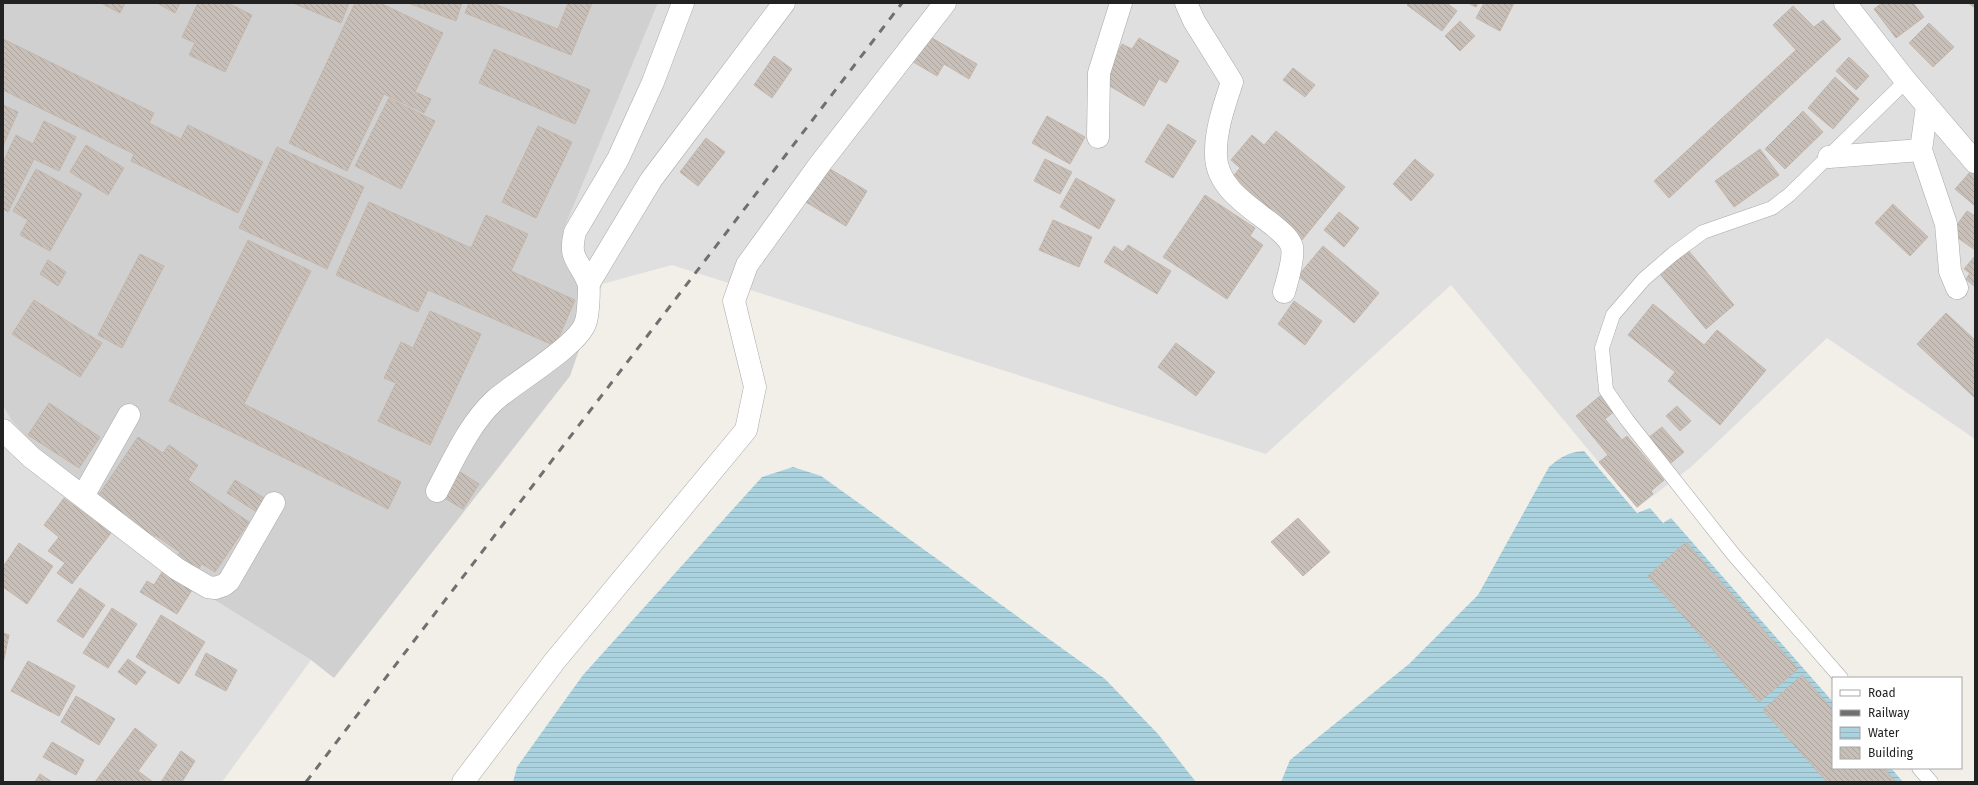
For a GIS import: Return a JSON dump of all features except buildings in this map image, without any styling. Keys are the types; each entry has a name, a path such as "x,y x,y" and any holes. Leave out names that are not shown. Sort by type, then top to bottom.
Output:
{"street":[{"path":"588,283 573,256 572,244 575,232 618,159 653,82 683,3"},
{"path":"437,491 476,420 496,400 576,338 586,322 588,283 650,180 784,3"},
{"path":"463,782 554,662 746,430 755,387 734,302 747,265 820,164 945,3"},
{"path":"1098,137 1099,73 1121,3"},
{"path":"1186,3 1194,21 1232,82 1221,117 1216,157 1223,181 1238,198 1283,233 1292,247 1289,274 1284,292"},
{"path":"1845,3 1906,81 1975,162"},
{"path":"1927,106 1921,150 1946,224 1950,271 1957,288"},
{"path":"1829,157 1921,150"},
{"path":"83,496 129,415"},
{"path":"3,430 30,457 177,569 208,587 216,588 229,581 274,503"}],"lane":[{"path":"1840,677 1733,554 1627,420 1606,390 1602,348 1613,315 1644,279 1673,254 1703,232 1772,208 1789,195 1906,81"},
{"path":"1920,769 1931,782"}],"shaded area":[{"path":"3,3 658,3 563,231 602,284 570,376 334,678 311,660 142,555 57,471 12,421 3,406"},
{"path":"658,3 1975,3 1975,439 1827,338 1691,467 1637,508 1451,285 1266,454 672,265 602,284 563,231"},
{"path":"3,406 12,421 142,555 311,660 222,782 3,782"}],"water":[{"path":"1584,451 1637,513 1650,508 1663,523 1671,518 1832,701 1832,769 1892,769 1903,782 1281,782 1290,760 1409,664 1478,595 1549,467 1557,460 1574,453"},
{"path":"793,467 821,476 1105,679 1158,734 1196,782 513,782 517,767 583,675 762,477"}],"railway":[{"path":"306,782 902,3"}]}
